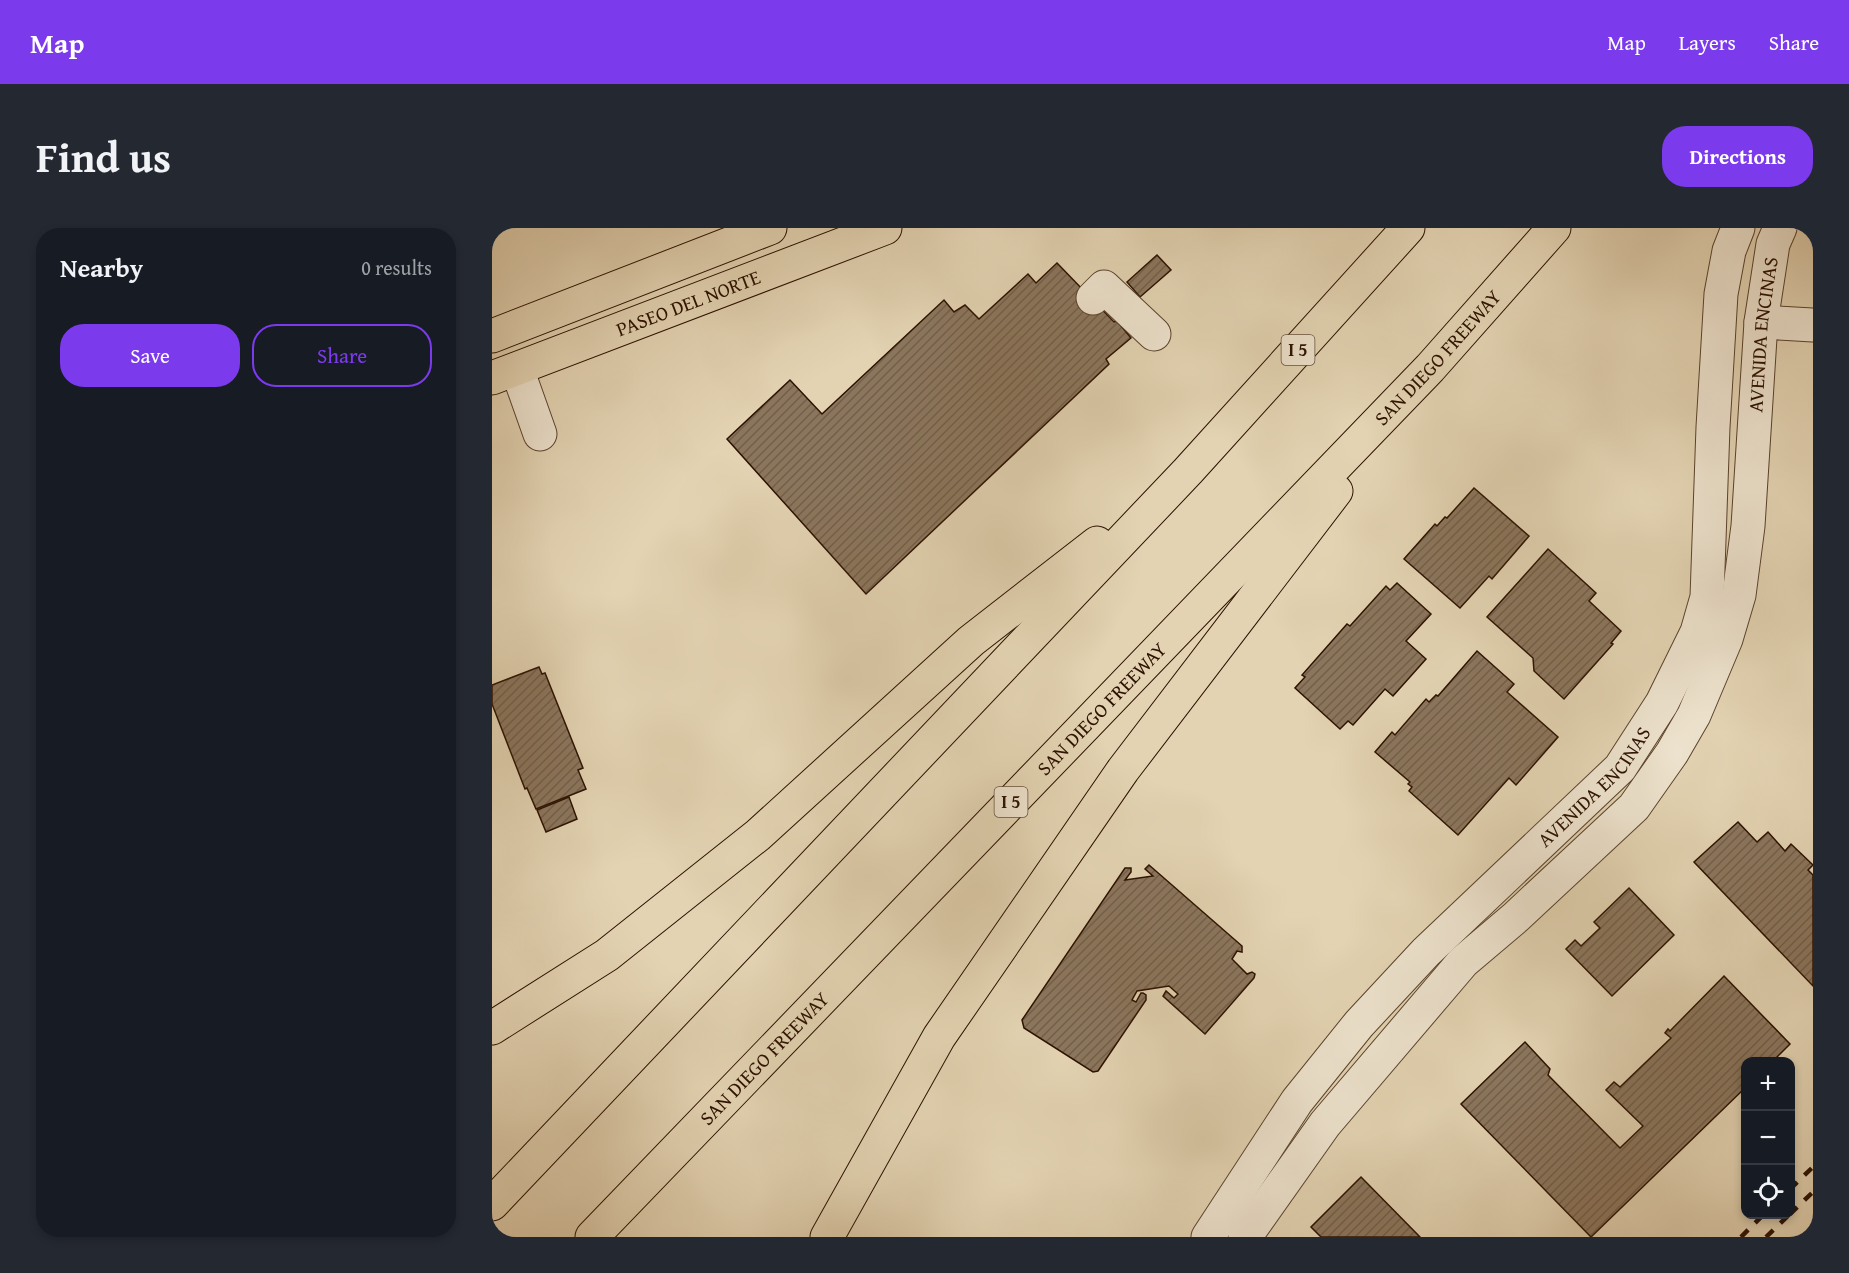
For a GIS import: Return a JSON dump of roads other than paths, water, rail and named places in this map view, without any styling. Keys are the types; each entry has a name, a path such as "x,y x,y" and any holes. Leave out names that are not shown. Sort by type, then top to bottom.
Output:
{"main road":[{"name":"PASEO DEL NORTE","path":"492,336 770,228"},
{"name":"PASEO DEL NORTE","path":"504,374 885,228"},
{"name":"I 5","path":"492,1204 1188,471 1408,228"},
{"name":"SAN DIEGO FREEWAY","path":"592,1237 1430,368 1554,228"},
{"path":"827,1237 939,1037 1123,770 1430,368"},
{"path":"492,1028 607,955 758,835 972,641 1188,471"}],"street":[{"name":"AVENIDA ENCINAS","path":"1208,1237 1297,1101 1359,1024 1426,952 1620,768 1662,703 1697,632 1707,597 1713,427 1721,294 1729,251 1738,228"},
{"name":"AVENIDA ENCINAS","path":"1245,1237 1325,1124 1463,962 1516,918 1634,807 1672,753 1694,715 1726,639 1739,595 1748,526 1761,322 1773,244 1780,228"},
{"path":"1094,298 1104,287 1154,334"},
{"path":"1761,322 1813,325"},
{"path":"504,374 540,434"}],"railway":[{"path":"1795,1184 1813,1167"},
{"path":"1795,1209 1813,1192"},
{"path":"1741,1237 1759,1219"},
{"path":"1766,1237 1785,1219"}]}
